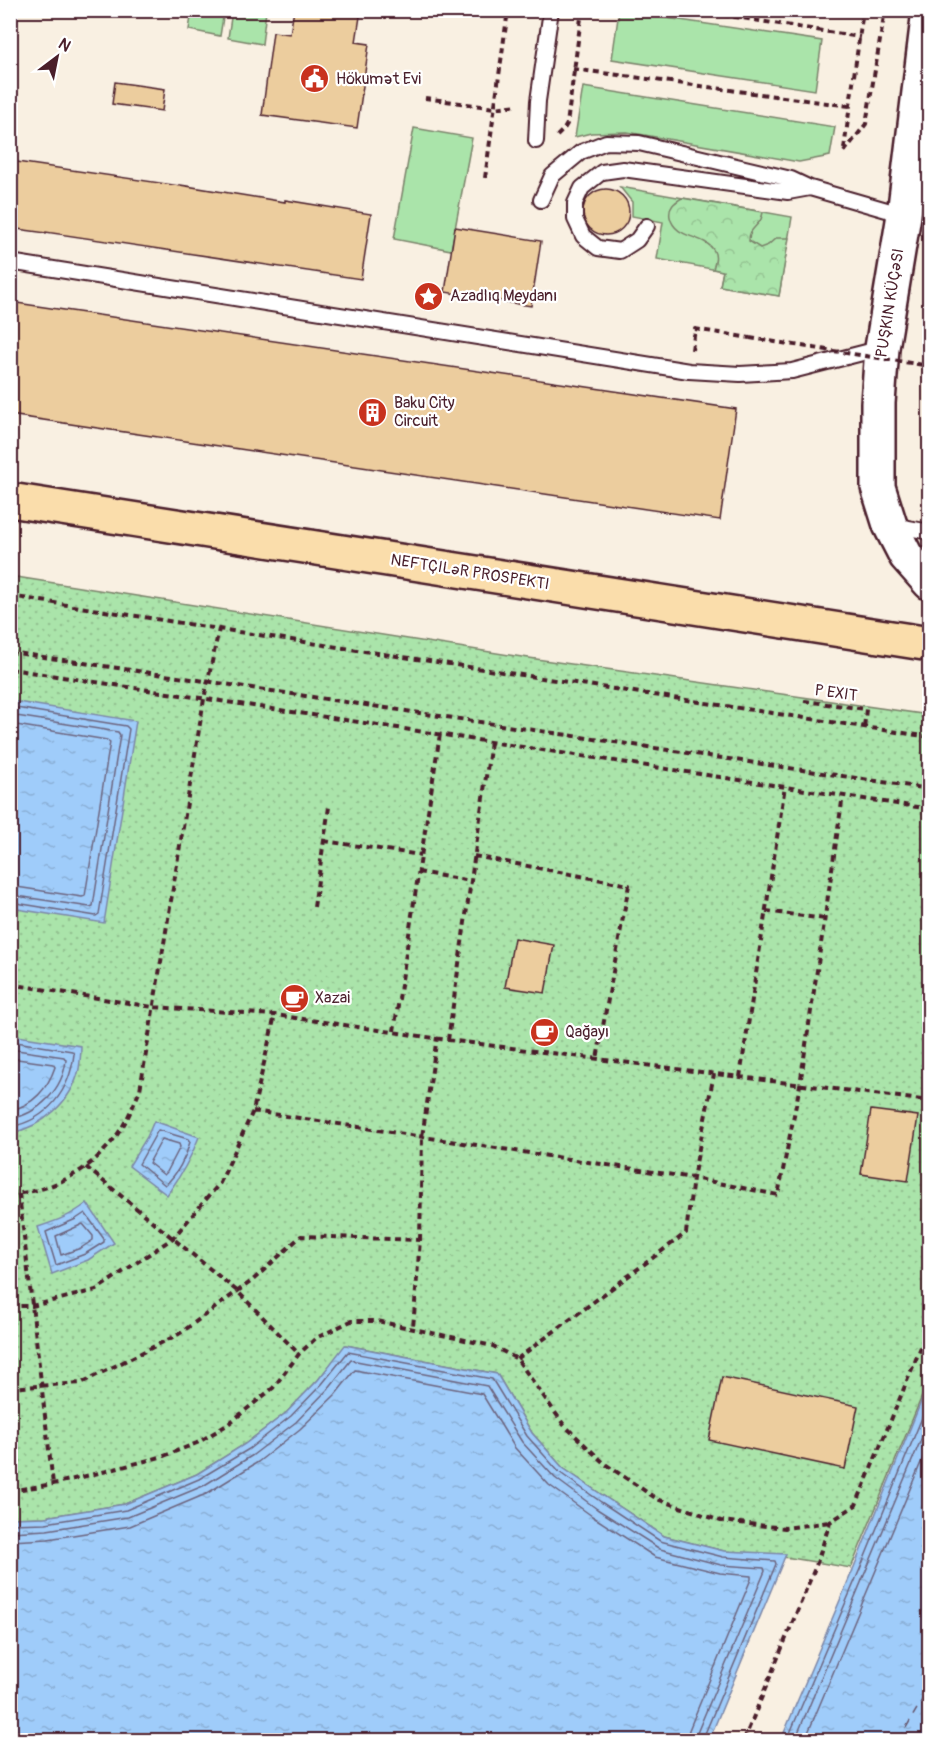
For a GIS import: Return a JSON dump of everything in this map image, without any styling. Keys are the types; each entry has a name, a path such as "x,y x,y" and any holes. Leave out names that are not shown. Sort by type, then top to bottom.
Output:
{"highway":[{"name":"NEFTÇILƏR PROSPEKTI","path":"10,500 930,644"}],"main road":[{"name":"PUŞKIN KÜÇƏSI","path":"929,10 904,215 882,348 878,403 879,487 890,525 906,556 930,583"}],"lane":[{"path":"536,141 538,101 551,10"},
{"path":"541,200 552,176 581,152 606,142 639,142 791,179 810,188 904,215"},
{"path":"646,226 636,240 620,251 598,248 583,236 575,219 575,203 582,188 602,172 623,169 788,192 810,188"},
{"path":"10,262 688,371 740,374 792,371 882,348"},
{"path":"890,525 930,532"}],"path":[{"path":"485,178 508,10"},
{"path":"536,141 557,136 567,124 582,10"},
{"path":"692,10 860,37"},
{"path":"863,10 844,152 866,124 885,10"},
{"path":"573,69 850,106"},
{"path":"425,98 495,108 538,101"},
{"path":"688,371 695,329 930,366"},
{"path":"10,596 930,737"},
{"path":"10,1194 50,1186 86,1167 103,1152 118,1133 130,1114 140,1090 204,699 219,629"},
{"path":"10,652 930,789"},
{"path":"10,669 930,809"},
{"name":"P EXIT","path":"804,701 866,709 864,728"},
{"path":"394,1031 440,734"},
{"path":"448,1040 491,742"},
{"path":"740,1077 785,786"},
{"path":"253,1111 693,1178 778,1196 800,1085 843,795"},
{"path":"314,907 329,807"},
{"path":"324,842 421,855"},
{"path":"474,856 629,885 597,1059"},
{"path":"418,872 471,881"},
{"path":"766,911 825,919"},
{"path":"10,984 153,1007 275,1015 448,1040 930,1101"},
{"path":"10,1306 32,1306 96,1290 173,1238 220,1183 253,1111 275,1015"},
{"path":"413,1328 420,1240 422,1137 436,1037"},
{"path":"517,1359 686,1233 693,1178 714,1074"},
{"path":"86,1167 237,1291 299,1354"},
{"path":"19,1194 53,1484"},
{"path":"10,1388 81,1383 179,1334 253,1280 301,1236 420,1240"},
{"path":"10,1491 53,1484 164,1456 197,1443 227,1425 273,1388 299,1354 316,1338 351,1321 377,1321 493,1346 517,1359 564,1425 605,1464 657,1499 721,1521 785,1528 830,1522 856,1505 930,1325"},
{"path":"744,1740 817,1563 830,1522"}],"green space":[{"path":"192,10 224,11 220,36 189,30"},
{"path":"232,11 266,11 262,44 228,38"},
{"path":"619,11 822,41 815,90 612,59"},
{"path":"583,87 835,127 830,156 799,162 627,132 591,133 575,137"},
{"path":"414,128 472,138 451,250 394,239"},
{"path":"620,187 792,217 779,296 720,286 723,271 657,259 663,222 632,216 632,202"},
{"path":"682,198 763,212 749,237 749,241 760,248 776,238 789,238 779,296 720,286 723,271 713,269 716,257 714,251 704,242 678,230 673,224 670,210"},
{"path":"10,576 522,657 929,715 929,1379 851,1568 791,1558 724,1551 664,1536 563,1468 532,1433 497,1374 346,1345 318,1380 287,1412 245,1444 197,1474 125,1504 45,1517 11,1518"}],"water":[{"path":"11,701 136,721 104,923 11,908"},
{"path":"11,1035 81,1046 79,1069 70,1092 63,1102 34,1125 11,1133"},
{"path":"154,1121 199,1137 185,1167 167,1195 129,1166"},
{"path":"87,1203 114,1243 88,1260 52,1274 38,1227 69,1215"},
{"path":"345,1345 497,1374 532,1433 563,1468 664,1536 724,1551 786,1554 709,1740 11,1740 11,1518 45,1517 125,1504 197,1474 245,1444 287,1412 318,1380"},
{"path":"929,1382 929,1740 781,1740 854,1567"}],"building":[{"name":"Hökumət Evi","path":"294,10 361,10 356,42 369,44 357,128 262,115 273,32 290,34"},
{"path":"115,82 165,89 162,111 112,104"},
{"path":"10,161 371,214 361,279 10,228"},
{"path":"606,189 622,196 629,212 622,228 606,235 590,228 583,212 590,196"},
{"path":"455,227 541,241 531,306 445,292"},
{"name":"Baku City Circuit","path":"10,302 736,409 720,520 10,415"},
{"path":"514,938 554,945 545,993 505,987"},
{"path":"871,1110 918,1116 908,1181 861,1174"},
{"path":"722,1377 858,1406 845,1469 709,1440"}],"ferry route":[{"path":"899,1740 930,1686"},
{"path":"923,1740 930,1728"}],"place":[{"name":"Hökumət Evi","path":"315,79"},
{"name":"Azadlıq Meydanı","path":"429,296"},
{"name":"Baku City Circuit","path":"373,412"},
{"name":"Xazai","path":"294,998"},
{"name":"Qağayı","path":"544,1032"}]}
